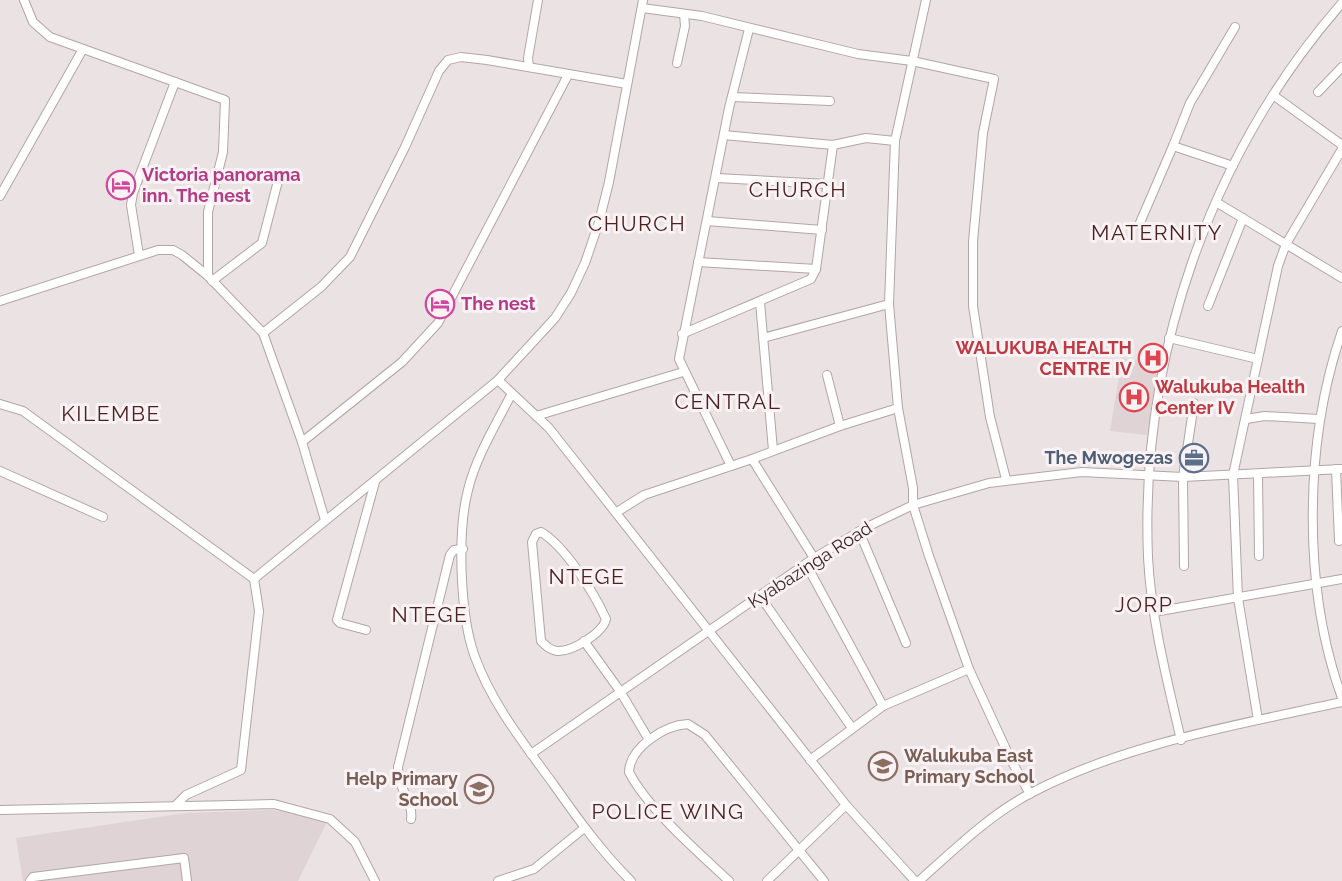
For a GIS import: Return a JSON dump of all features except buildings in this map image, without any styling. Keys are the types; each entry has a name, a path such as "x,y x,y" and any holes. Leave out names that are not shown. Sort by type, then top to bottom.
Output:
{"street":[{"path":"24,0 33,22 41,31 83,49 225,100 222,152 208,212 210,278"},
{"path":"529,67 528,58 538,0"},
{"path":"926,0 896,141 889,304 898,408 913,488 913,505 969,669 997,732 1030,794"},
{"path":"1181,740 1154,612 1148,558 1148,475 1162,367 1182,289 1216,202 1233,166 1273,95 1319,29 1342,3"},
{"path":"254,579 498,380 555,318 571,293 585,263 609,182 642,4 858,54 912,61 994,79 982,133 973,241 973,306 990,417 1006,479"},
{"path":"677,63 685,26 684,14"},
{"path":"1139,225 1190,103 1225,40 1235,27"},
{"path":"731,466 683,372 679,359 682,334 717,178 732,97 749,28"},
{"path":"0,196 83,49"},
{"path":"262,333 321,287 350,257 405,147 439,71 447,60 461,57 627,84"},
{"path":"1318,92 1342,67"},
{"path":"302,442 402,362 438,323 568,75"},
{"path":"139,255 131,205 133,193 175,82"},
{"path":"1273,95 1342,145"},
{"path":"732,97 830,101"},
{"path":"724,135 833,145 866,138 896,141"},
{"path":"682,334 811,279 816,269 833,145"},
{"path":"1173,146 1233,166"},
{"path":"1258,720 1238,598 1233,475 1271,289 1286,244 1342,149"},
{"path":"210,278 262,243 279,177"},
{"path":"717,178 827,184"},
{"path":"1216,202 1342,278"},
{"path":"1208,306 1244,218"},
{"path":"707,221 822,230"},
{"path":"0,301 139,255 166,248 174,250 210,278 262,333 302,442 325,520"},
{"path":"698,262 816,269"},
{"path":"760,302 773,450"},
{"path":"763,338 889,304"},
{"path":"920,881 981,825 1030,794 1080,771 1181,740 1342,700 1336,682 1317,584 1313,518 1319,419 1330,367 1342,331"},
{"path":"1169,338 1257,359"},
{"path":"536,416 683,372"},
{"path":"827,375 840,426"},
{"path":"498,380 511,395 549,428 846,805 915,881"},
{"path":"511,395 478,460 467,492 461,575 466,621 475,657 497,702 583,829 631,881"},
{"path":"0,404 23,411 254,579 259,611 241,770 186,795 176,806"},
{"path":"1184,566 1183,477 1194,404"},
{"path":"617,512 645,495 840,426 898,408"},
{"path":"1246,419 1265,416 1319,419"},
{"path":"752,459 814,558"},
{"path":"1339,469 1339,541"},
{"name":"Kyabazinga Road","path":"531,754 814,558 859,531 913,505 1006,479 1082,471 1183,477 1339,469"},
{"path":"0,471 103,517"},
{"path":"1258,474 1259,556"},
{"path":"366,630 340,624 337,620 375,482"},
{"path":"859,531 906,643"},
{"path":"541,532 552,540 580,576 606,617 603,626 584,641 558,651 552,650 541,641 532,542 536,534 541,532"},
{"path":"411,819 412,813 402,793 398,767 450,555 454,550 463,549"},
{"path":"807,564 884,706"},
{"path":"1154,612 1342,579"},
{"path":"760,596 852,728"},
{"path":"584,641 620,691 649,740"},
{"path":"810,760 884,706 969,669"},
{"path":"729,881 677,830 633,780 630,765 633,756 649,740 681,724 697,727 824,881"},
{"path":"0,810 274,804 330,819 355,842 375,881"},
{"path":"767,881 797,849 846,805"},
{"path":"498,881 534,869 583,829"},
{"path":"30,881 33,877 63,871 184,858 187,881"}],"shaded area":[{"name":"Walukuba Health Center IV","path":"1122,358 1158,363 1147,435 1110,431"},
{"path":"272,810 329,818 298,881 23,881 16,838 186,813"}],"place":[{"name":"Victoria panorama inn. The nest","path":"121,185"},
{"name":"The nest","path":"440,304"},
{"name":"WALUKUBA HEALTH CENTRE IV","path":"1153,358"},
{"name":"Walukuba Health Center IV","path":"1134,397"},
{"name":"The Mwogezas","path":"1194,458"},
{"name":"Walukuba East Primary School","path":"883,766"},
{"name":"Help Primary School","path":"479,789"}],"district":[{"name":"CHURCH","path":"798,190"},
{"name":"CHURCH","path":"637,224"},
{"name":"MATERNITY","path":"1157,233"},
{"name":"CENTRAL","path":"728,402"},
{"name":"KILEMBE","path":"111,414"},
{"name":"NTEGE","path":"587,577"},
{"name":"JORP","path":"1144,605"},
{"name":"NTEGE","path":"430,615"},
{"name":"POLICE WING","path":"668,812"}]}
